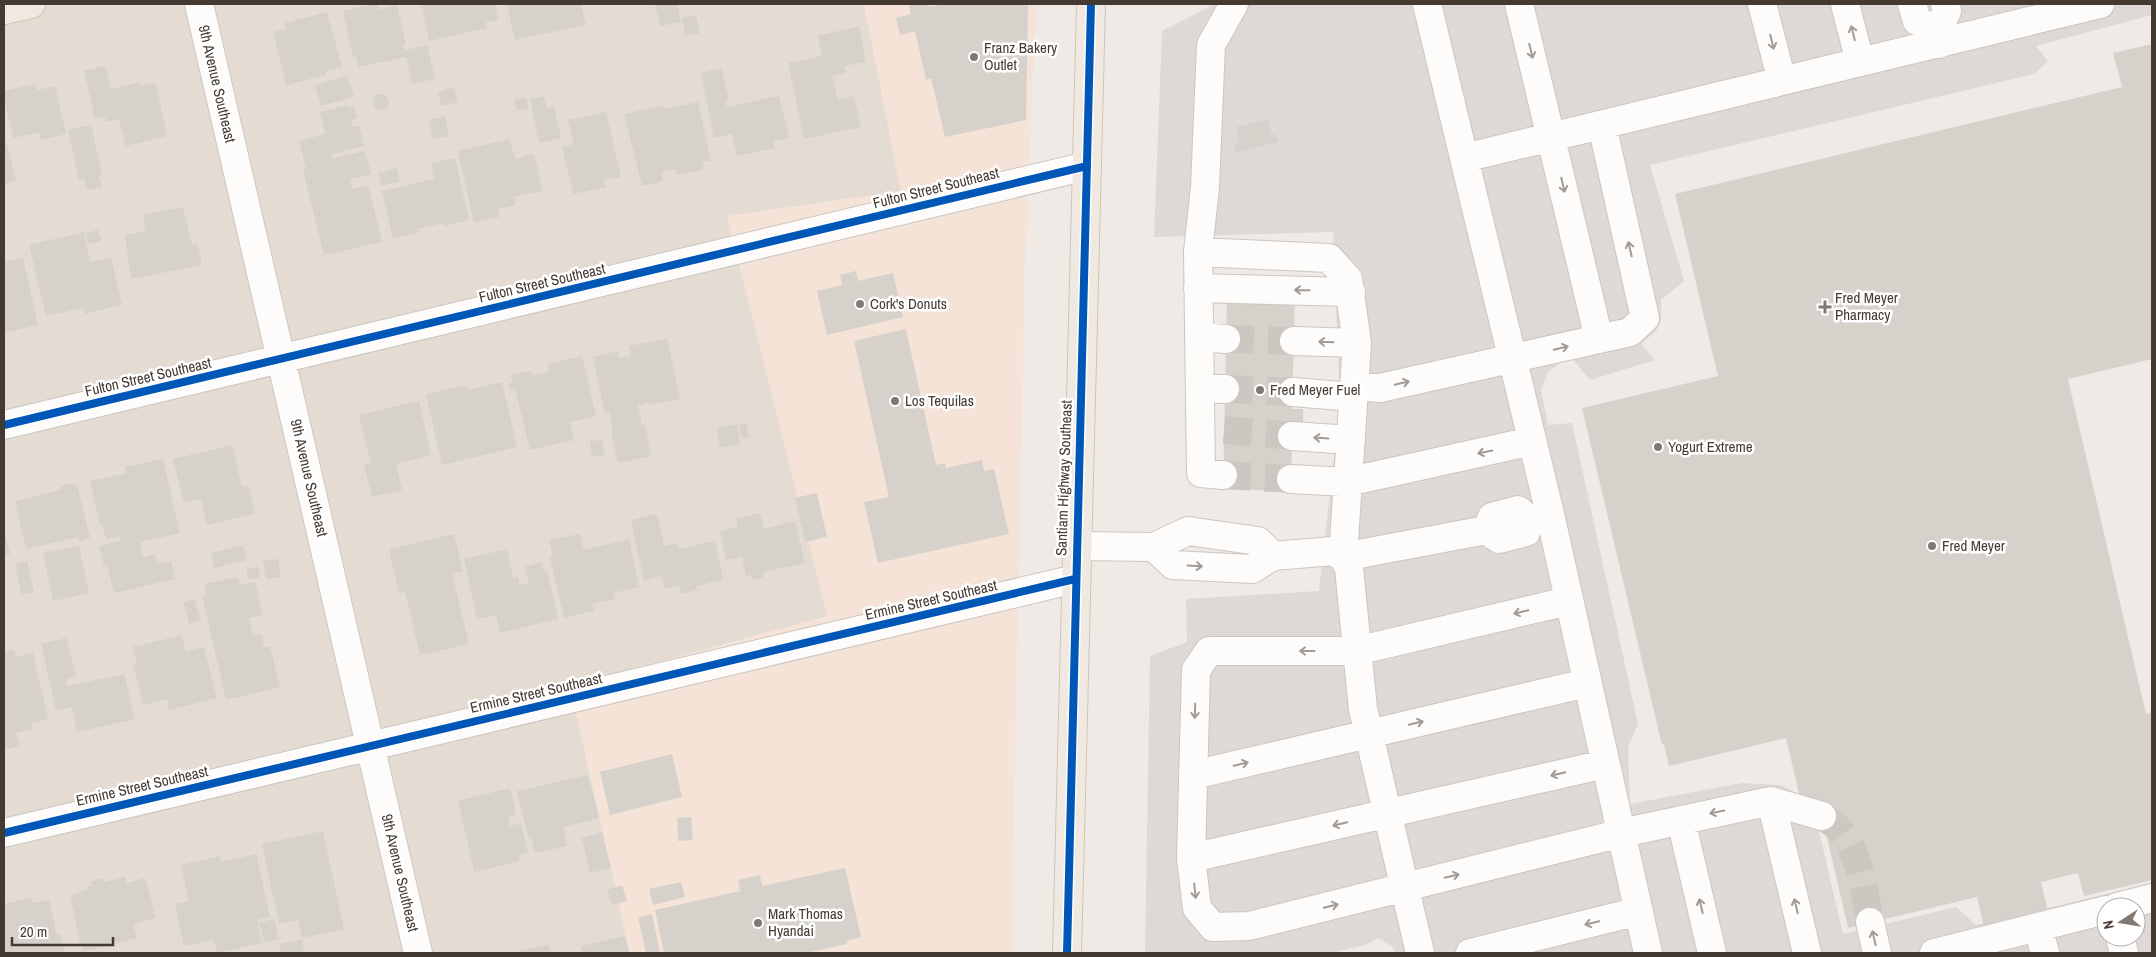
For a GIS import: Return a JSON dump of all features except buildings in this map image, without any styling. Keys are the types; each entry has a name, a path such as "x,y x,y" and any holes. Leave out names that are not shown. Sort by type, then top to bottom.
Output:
{"main road":[{"path":"4,10 31,4"},
{"name":"Santiam Highway Southeast","path":"1067,953 1090,4"}],"street":[{"name":"9th Avenue Southeast","path":"199,4 418,953"},
{"path":"1223,475 1201,473 1212,430 1212,389 1199,337 1198,252 1205,187 1211,45 1234,4"},
{"path":"1427,4 1532,441 1539,517 1568,601 1648,953"},
{"path":"1519,4 1599,339"},
{"path":"1762,4 1782,81"},
{"path":"1845,4 1860,62"},
{"path":"1912,4 1916,21 1938,37"},
{"path":"1938,37 1947,11 1945,4"},
{"path":"1464,158 1860,62 2014,14 2100,4"},
{"path":"1293,392 1353,392 1380,388 1630,332 1645,318 1602,125"},
{"name":"Fulton Street Southeast","path":"4,425 1087,166"},
{"path":"1198,252 1329,258 1348,279 1357,343 1343,557"},
{"path":"1198,288 1351,292"},
{"path":"1199,337 1226,339"},
{"path":"1294,341 1357,343"},
{"path":"1292,436 1351,440"},
{"path":"1291,478 1348,482 1532,441"},
{"path":"1343,557 1486,530 1492,517 1518,510 1539,517"},
{"path":"1076,546 1154,547 1173,565 1252,569 1273,556 1334,551 1343,557 1349,568 1363,709 1420,953"},
{"name":"Ermine Street Southeast","path":"4,833 1075,580"},
{"path":"1568,601 1356,650 1209,650 1196,670 1191,858 1197,908 1213,927 1249,926 1622,833 1771,801 1822,816"},
{"path":"1193,775 1587,683"},
{"path":"1191,858 1605,764"},
{"path":"1771,801 1807,953"},
{"path":"1681,820 1712,953"},
{"path":"1470,953 1639,911"},
{"path":"1934,953 1968,949 2038,927 2096,912"},
{"path":"1870,922 1877,953"},
{"path":"2038,927 2045,953"}],"shaded area":[{"path":"4,4 864,4 901,191 727,217 828,616 570,686 630,953 4,953"},
{"path":"864,4 1036,4 1025,268 1011,953 630,953 570,686 827,616 727,216 901,191"},
{"path":"1215,4 2152,4 2152,15 2036,46 2048,61 2034,74 1650,165 1684,281 1661,300 1661,322 1656,331 1641,344 1655,360 1590,380 1570,356 1549,371 1541,389 1548,425 1572,423 1638,724 1628,747 1630,804 1742,783 1781,785 1812,801 1843,934 1956,907 1976,925 2152,883 2152,953 1395,953 1393,947 1378,938 1365,945 1331,953 1145,953 1150,656 1187,642 1186,599 1319,591 1340,403 1333,232 1154,237 1162,31"}],"tunnel":[{"path":"1226,339 1294,341"},
{"path":"1225,389 1293,392"},
{"path":"1224,430 1292,436"},
{"path":"1223,475 1291,479"},
{"path":"1822,816 1836,826 1851,848 1860,872 1870,922"}],"cycle path":[{"path":"1067,953 1091,4"},
{"path":"4,425 1087,166"},
{"path":"4,833 1075,579"}],"place":[{"name":"Franz Bakery Outlet","path":"974,57"},
{"name":"Cork's Donuts","path":"860,304"},
{"name":"Fred Meyer Pharmacy","path":"1825,307"},
{"name":"Fred Meyer Fuel","path":"1260,390"},
{"name":"Los Tequilas","path":"895,401"},
{"name":"Yogurt Extreme","path":"1658,447"},
{"name":"Fred Meyer","path":"1932,546"},
{"name":"Mark Thomas Hyandai","path":"758,923"}]}
